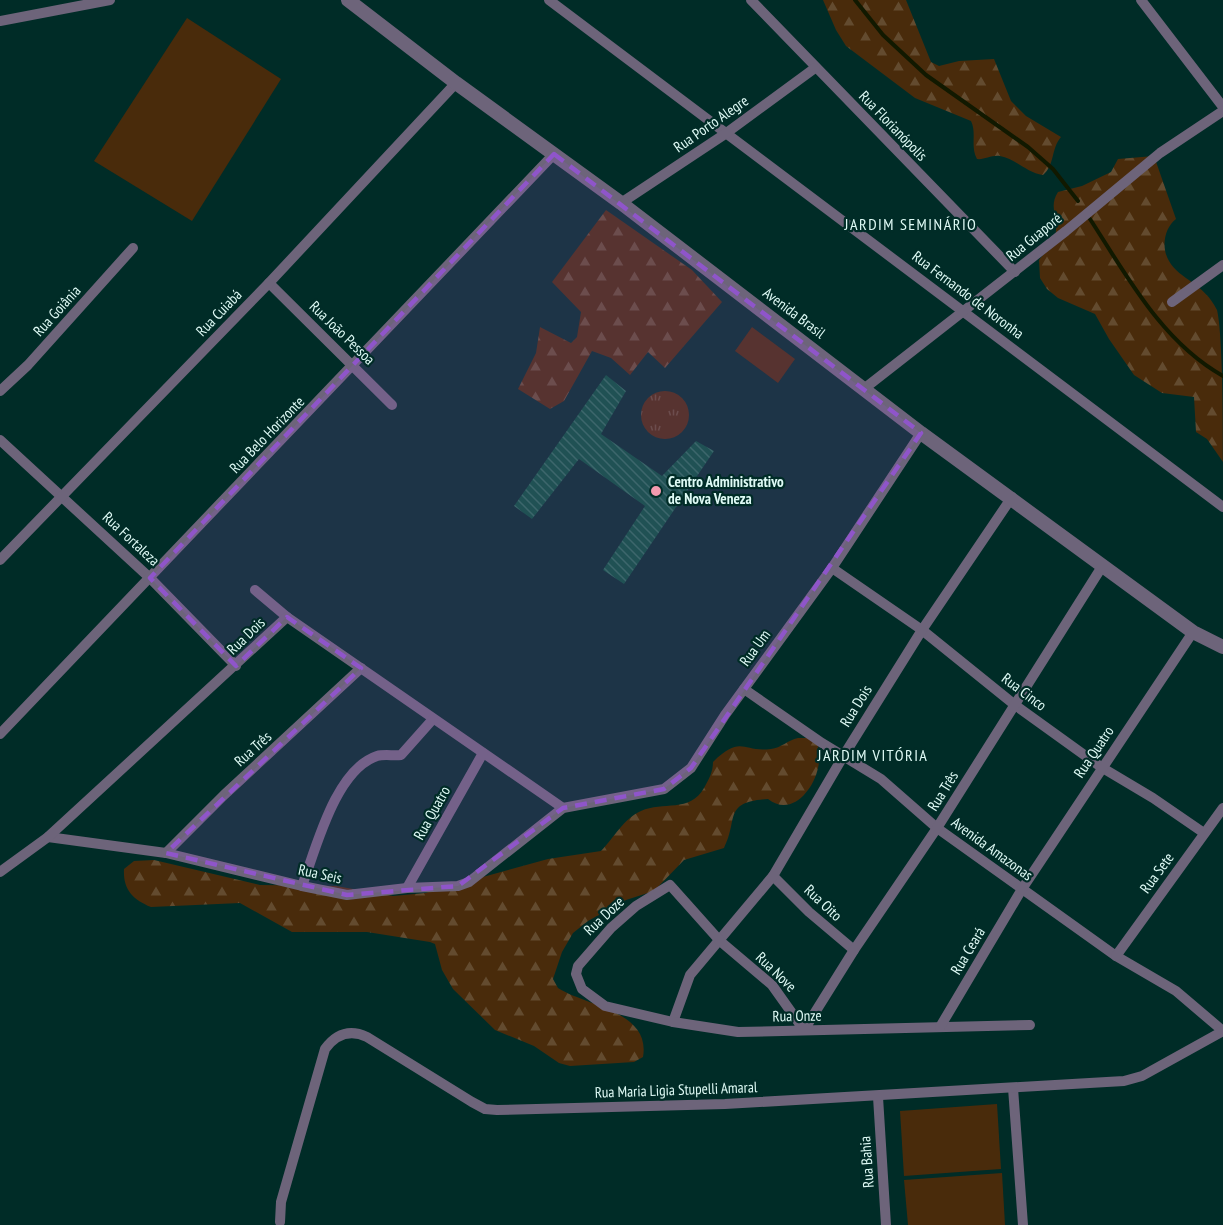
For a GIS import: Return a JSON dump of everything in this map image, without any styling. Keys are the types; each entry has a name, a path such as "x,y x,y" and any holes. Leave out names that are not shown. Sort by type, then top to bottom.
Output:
{"street":[{"path":"0,21 110,0"},
{"name":"Avenida Brasil","path":"348,0 456,83 621,203 921,433 1012,497 1193,632 1223,646"},
{"name":"Rua Fernando de Noronha","path":"549,0 725,134 965,310 1223,507"},
{"name":"Rua Florianópolis","path":"751,0 1015,272"},
{"path":"1141,0 1223,106"},
{"name":"Rua Porto Alegre","path":"621,203 725,134 815,68"},
{"name":"Rua Cuiabá","path":"0,560 269,283 456,83"},
{"name":"Rua Guaporé","path":"865,388 1015,272 1160,153 1223,111"},
{"name":"Rua Belo Horizonte","path":"0,734 354,366 554,154"},
{"name":"Rua Goiânia","path":"0,391 28,365 133,248"},
{"path":"1172,302 1223,265"},
{"name":"Rua João Pessoa","path":"269,283 393,405"},
{"name":"Rua Um","path":"563,808 664,789 691,768 744,689 831,568 921,433"},
{"name":"Rua Fortaleza","path":"0,440 150,578 236,666"},
{"name":"Rua Dois","path":"673,1022 679,998 690,975 773,876 843,755 922,630 1012,497"},
{"name":"Rua Três","path":"804,1030 854,950 937,828 1103,566"},
{"name":"Rua Cinco","path":"831,568 922,630 1015,705 1101,767 1153,798 1204,833"},
{"path":"255,590 287,617"},
{"name":"Rua Dois","path":"0,872 29,854 287,617 563,808"},
{"name":"Rua Quatro","path":"1022,889 1101,767 1193,632"},
{"name":"Rua Três","path":"166,853 224,795 361,668"},
{"name":"Avenida Amazonas","path":"744,689 881,779 937,828 1116,956 1176,991 1223,1031"},
{"path":"302,886 334,802 349,775 377,756 401,755 433,718"},
{"name":"Rua Quatro","path":"407,888 483,753"},
{"name":"Rua Seis","path":"48,837 166,853 347,895 407,888 458,886 469,882 563,808"},
{"name":"Rua Sete","path":"1116,956 1223,808"},
{"name":"Rua Oito","path":"773,876 809,912 854,950"},
{"name":"Rua Nove","path":"670,885 720,941 772,985 804,1030"},
{"name":"Rua Doze","path":"578,982 578,966 589,950 636,906 670,885"},
{"name":"Rua Ceará","path":"940,1027 1022,889"},
{"name":"Rua Onze","path":"578,982 582,989 605,1006 673,1022 738,1032 1030,1025"},
{"name":"Rua Maria Ligia Stupelli Amaral","path":"280,1222 280,1202 325,1049 331,1041 348,1033 367,1037 472,1102 485,1109 497,1110 878,1097 1133,1079 1223,1031"},
{"path":"1013,1088 1023,1225"},
{"name":"Rua Bahia","path":"878,1097 886,1225"}],"highlighted area":[{"path":"554,154 921,433 691,768 664,789 563,808 458,886 347,895 166,853 361,668 287,617 236,666 150,578"}],"green space":[{"path":"823,0 906,0 931,62 939,66 959,61 994,59 1011,101 1026,116 1061,137 1047,171 1043,175 1037,174 1000,156 977,159 971,121 915,98 846,46"},
{"path":"187,18 281,79 192,221 94,161"},
{"path":"1154,156 1176,219 1165,238 1165,250 1169,261 1179,273 1206,294 1217,310 1222,360 1223,462 1207,439 1196,432 1194,397 1162,393 1134,375 1095,314 1058,298 1047,289 1040,278 1039,260 1056,234 1054,202 1058,192 1082,186 1111,172 1118,159"},
{"path":"606,210 692,270 722,302 665,368 648,352 630,375 611,358 592,351 564,401 550,409 518,389 536,353 540,327 571,343 577,337 581,312 552,282"},
{"path":"752,327 795,359 778,383 735,351"},
{"path":"660,391 670,391 685,401 689,415 688,424 679,435 670,439 660,439 645,429 641,420 641,410 651,395"},
{"path":"798,738 809,738 818,744 819,759 815,777 800,799 785,805 768,799 744,804 734,814 724,848 684,860 654,891 626,900 588,921 573,933 562,952 553,979 558,988 614,1012 637,1029 643,1042 643,1057 634,1062 570,1066 559,1063 534,1046 495,1030 453,989 442,970 435,944 430,942 367,932 292,932 240,903 151,907 134,897 125,882 124,869 134,861 154,860 260,885 336,886 393,896 425,893 548,859 601,851 624,823 635,814 649,808 684,804 698,796 709,778 713,762 730,749 742,746 761,750 771,749"},
{"path":"997,1104 1001,1169 904,1176 900,1111"},
{"path":"1002,1173 1005,1225 908,1225 904,1180"}],"building":[{"name":"Centro Administrativo de Nova Veneza","path":"606,375 626,391 601,434 662,476 696,441 714,451 624,584 603,570 645,506 579,459 532,519 514,506"}],"waterway":[{"path":"855,0 883,35 926,75 1028,147 1053,169 1078,201"},
{"path":"1090,219 1147,306 1182,345 1201,362 1223,376"}],"place":[{"name":"Centro Administrativo de Nova Veneza","path":"656,491"}],"district":[{"name":"JARDIM SEMINÁRIO","path":"911,224"},
{"name":"JARDIM VITÓRIA","path":"873,755"}]}
